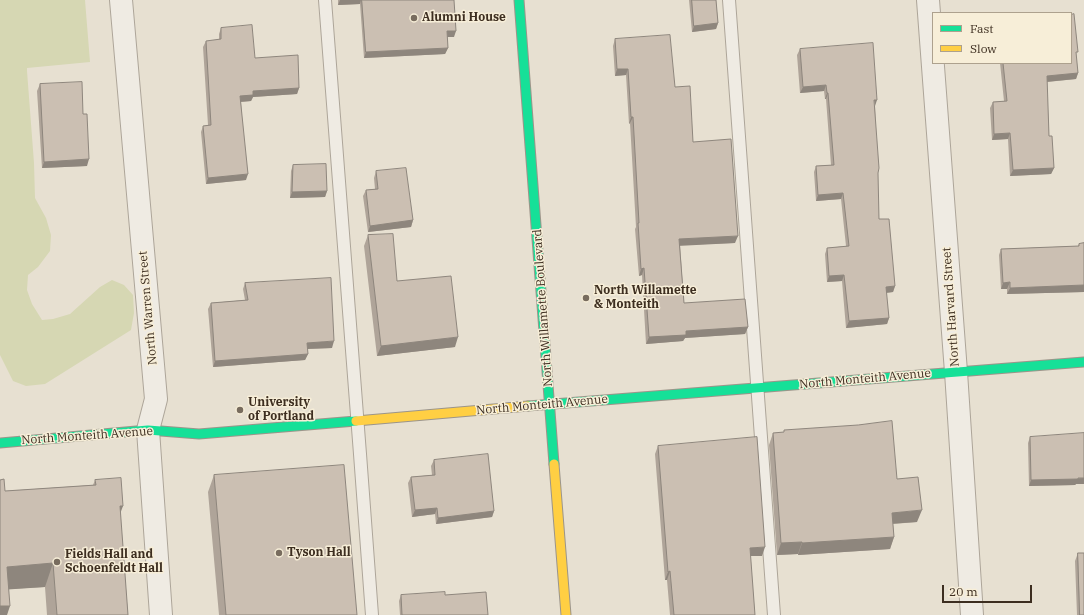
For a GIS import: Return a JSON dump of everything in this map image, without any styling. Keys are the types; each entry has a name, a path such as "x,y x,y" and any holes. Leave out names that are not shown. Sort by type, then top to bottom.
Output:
{"street":[{"name":"North Warren Street","path":"121,0 156,399 148,430 161,615"},
{"name":"North Willamette Boulevard","path":"519,0 566,615"},
{"name":"North Harvard Street","path":"928,0 932,53"},
{"name":"North Harvard Street","path":"933,64 956,372 972,615"},
{"name":"North Monteith Avenue","path":"0,443 148,430 199,434 550,404 1084,362"}],"lane":[{"path":"325,0 372,615"},
{"path":"729,0 774,615"}],"green space":[{"path":"0,0 85,0 90,62 27,68 35,198 46,218 51,235 50,251 38,267 28,275 27,290 32,304 42,320 53,319 70,314 100,287 112,280 124,285 133,295 134,313 131,330 45,384 26,386 13,381 0,355"}],"building":[{"name":"Alumni House","path":"362,0 454,0 456,31 447,31 448,48 366,52"},
{"path":"692,0 716,0 718,23 694,26"},
{"path":"1074,14 1078,52 1076,52 1078,73 1047,76 1049,136 1052,136 1054,168 1013,170 1010,133 994,134 993,102 1007,101 1003,64 1072,64 1072,15"},
{"path":"252,25 255,58 298,55 299,88 253,91 253,95 240,96 248,174 208,178 203,126 211,125 206,41 221,39 221,28"},
{"path":"670,35 675,87 690,86 693,142 731,139 738,236 679,239 684,303 745,299 748,327 686,331 686,335 649,337 644,268 641,269 633,117 631,117 628,69 617,69 615,39"},
{"path":"873,43 877,100 874,100 879,168 879,219 889,219 895,286 886,287 889,318 849,321 844,275 829,276 827,248 849,246 843,193 818,195 816,166 834,165 828,93 826,85 803,87 800,49"},
{"path":"82,82 83,114 87,114 89,159 44,162 40,84"},
{"path":"326,164 327,191 292,192 293,165"},
{"path":"406,168 413,220 370,226 366,190 378,189 376,171"},
{"path":"393,234 397,281 451,276 458,337 381,346 368,235"},
{"path":"1084,243 1084,285 1010,288 1010,282 1003,283 1001,249 1079,246 1079,244"},
{"path":"331,278 334,341 307,343 308,354 215,361 211,303 248,300 245,283"},
{"path":"892,421 897,479 918,477 922,510 892,513 894,537 781,543 773,433 784,432 784,430"},
{"path":"1084,433 1084,478 1031,480 1030,437"},
{"path":"757,437 765,547 750,548 755,615 674,615 670,571 668,572 658,446"},
{"path":"488,454 494,511 438,518 437,508 415,510 411,477 435,475 434,460"},
{"name":"Tyson Hall","path":"344,465 357,615 226,615 214,475"},
{"name":"Fields Hall and Schoenfeldt Hall","path":"121,478 123,506 120,506 128,615 57,615 53,563 7,567 10,606 0,606 0,480 4,479 5,491 96,485 95,480"},
{"path":"1078,553 1084,553 1084,615 1080,615"},
{"path":"445,592 445,595 486,592 488,615 402,615 401,595"}],"traffic: fast":[{"path":"519,0 554,464"},
{"path":"528,406 1084,362"},
{"path":"0,443 148,430 199,434 356,421"}],"traffic: slow":[{"path":"356,421 528,406"},
{"path":"554,464 566,615"}],"place":[{"name":"Alumni House","path":"414,18"},
{"name":"North Willamette & Monteith","path":"586,298"},
{"name":"University of Portland","path":"240,410"},
{"name":"Tyson Hall","path":"279,553"},
{"name":"Fields Hall and Schoenfeldt Hall","path":"57,562"}]}
